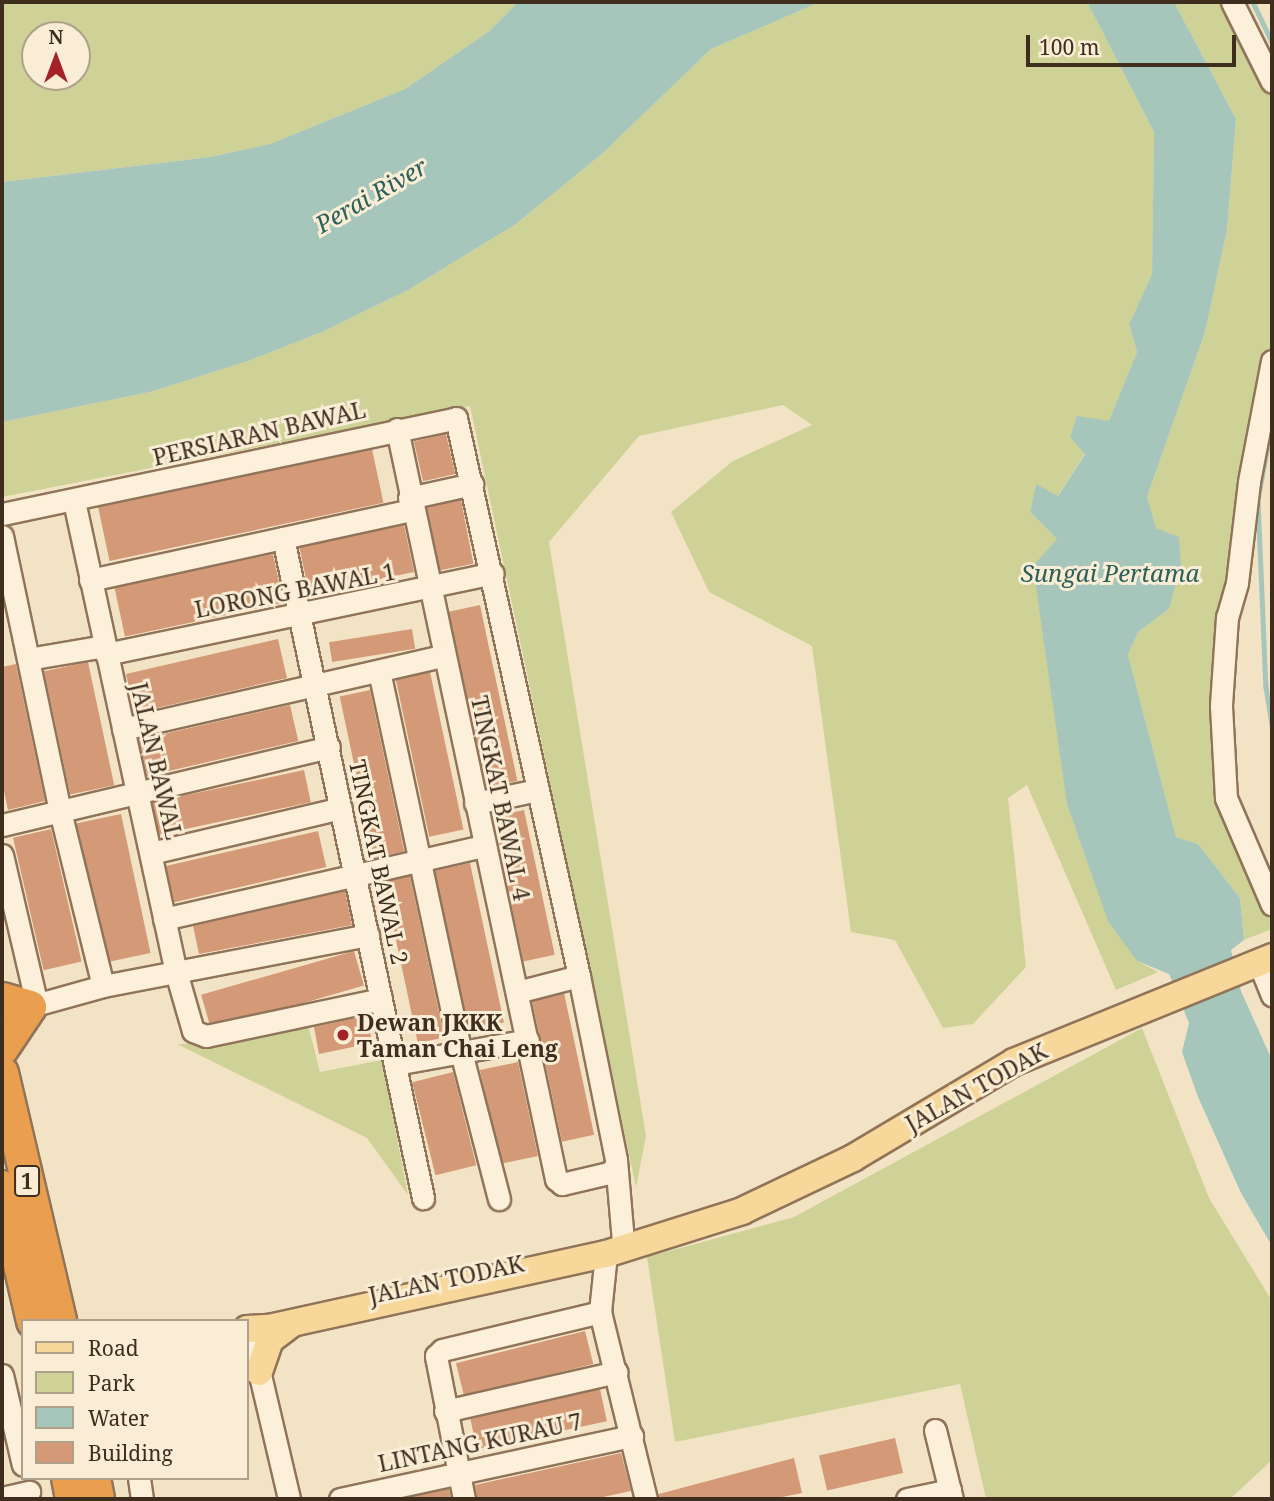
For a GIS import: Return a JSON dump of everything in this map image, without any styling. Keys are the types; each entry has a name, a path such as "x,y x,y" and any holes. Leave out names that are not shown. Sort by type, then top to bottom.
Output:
{"highway":[{"path":"2,1049 18,1006"},
{"name":"1","path":"2,1073 60,1319"},
{"name":"1","path":"2,1187 33,1319"},
{"path":"68,1480 72,1499"},
{"path":"94,1480 98,1499"}],"main road":[{"name":"JALAN TODAK","path":"248,1329 293,1323 687,1231 780,1195 853,1158 1014,1062 1119,1017 1260,962"},
{"name":"JALAN TODAK","path":"248,1329 279,1315 614,1248"},
{"path":"254,1375 270,1340 293,1323"}],"street":[{"path":"1232,2 1272,82"},
{"path":"1272,361 1249,482 1237,583 1227,617 1221,706 1226,798 1272,905"},
{"name":"PERSIARAN BAWAL","path":"2,514 74,502 456,418 472,484"},
{"name":"TINGKAT BAWAL 4","path":"397,429 428,590 528,1040 556,1179 562,1184 609,1173 615,1167"},
{"path":"90,580 283,538 411,504 472,484 579,976 623,1206 600,1312 618,1372 632,1436 639,1498"},
{"name":"JALAN BAWAL","path":"74,502 136,795 176,972 193,1031 206,1036 381,999"},
{"path":"2,536 60,811 103,986"},
{"name":"TINGKAT BAWAL 2","path":"283,538 422,1198"},
{"name":"LORONG BAWAL 1","path":"28,659 105,650 301,615 428,590 493,573"},
{"path":"123,729 442,656"},
{"path":"379,671 423,861 461,1052 499,1199"},
{"path":"2,825 329,747"},
{"path":"475,803 538,790"},
{"path":"150,853 341,808"},
{"path":"164,919 484,846"},
{"path":"2,855 18,1006 103,986 368,935"},
{"path":"1260,962 1272,995"},
{"path":"517,992 579,976"},
{"path":"395,1064 528,1040"},
{"path":"464,1499 434,1363 442,1350 600,1312"},
{"path":"248,1329 254,1375 289,1499"},
{"path":"445,1411 618,1372"},
{"path":"2,1376 21,1457"},
{"path":"907,1499 951,1494 935,1430"},
{"name":"LINTANG KURAU 7","path":"340,1499 632,1436"},
{"path":"139,1480 142,1499"},
{"path":"2,1498 28,1490"}],"green space":[{"path":"2,2 518,2 488,32 405,89 270,144 210,157 2,182"},
{"path":"820,2 1087,2 1154,132 1152,274 1129,324 1137,352 1109,422 1070,437 1085,453 1057,497 1036,484 1030,512 1057,539 1137,961 1158,972 1116,990 1027,785 1008,798 1026,967 973,1024 943,1028 895,940 851,932 812,646 709,592 671,512 733,461 812,425 783,405 639,436 549,542 646,1136 636,1187 470,406 2,497 2,422 150,392 248,361 322,332 410,289 516,224 603,153 711,49"},
{"path":"1174,2 1243,2 1272,69 1272,358 1224,697 1232,785 1272,879 1272,929 1244,940 1240,898 1198,844 1176,837 1128,655 1138,632 1169,609 1147,497 1205,332 1227,230 1236,119"},
{"path":"308,1025 320,1072 382,1060 408,1195 367,1138 177,1044 212,1043"},
{"path":"1142,1028 1209,1198 1272,1301 1272,1460 1230,1499 986,1499 960,1384 675,1442 647,1257 794,1217"}],"water":[{"name":"Perai River","path":"518,2 820,2 711,49 603,153 516,224 410,289 322,332 248,361 150,392 2,422 2,182 210,157 270,144 405,89 488,32"},
{"name":"Sungai Pertama","path":"1087,2 1174,2 1236,119 1227,230 1205,332 1147,497 1156,528 1179,537 1181,565 1169,609 1138,632 1128,655 1176,837 1198,844 1240,898 1244,940 1231,950 1241,991 1272,1060 1272,1246 1241,1193 1198,1097 1182,1052 1189,1023 1169,974 1137,961 1108,921 1067,804 1033,566 1057,539 1030,512 1036,484 1058,496 1085,454 1070,437 1077,416 1109,421 1137,352 1129,324 1152,274 1154,132"}],"building":[{"path":"446,434 455,474 423,481 414,441"},
{"path":"372,449 383,503 110,561 98,507"},
{"path":"461,500 473,564 439,570 427,507"},
{"path":"404,525 414,572 309,594 299,547"},
{"path":"273,554 283,603 125,637 115,588"},
{"path":"480,605 517,781 486,788 449,612"},
{"path":"412,629 415,649 332,662 329,642"},
{"path":"278,639 287,678 135,713 126,674"},
{"path":"88,662 114,785 70,795 44,671"},
{"path":"16,664 45,801 8,810 2,782 2,667"},
{"path":"430,672 463,829 429,837 396,679"},
{"path":"370,690 404,851 374,858 340,696"},
{"path":"290,705 298,741 147,776 139,740"},
{"path":"304,770 311,802 159,835 152,802"},
{"path":"524,810 555,955 523,961 493,817"},
{"path":"121,814 151,953 106,962 76,824"},
{"path":"51,829 82,962 44,970 13,838"},
{"path":"318,831 326,867 174,902 166,866"},
{"path":"470,863 504,1022 469,1030 435,870"},
{"path":"410,876 444,1037 418,1043 384,882"},
{"path":"345,891 352,925 199,954 193,926"},
{"path":"354,951 364,986 211,1029 201,995"},
{"path":"564,993 594,1135 562,1142 532,1000"},
{"name":"Dewan JKKK Taman Chai Leng","path":"356,1018 369,1025 372,1043 319,1054 314,1027"},
{"path":"518,1062 538,1156 500,1164 480,1070"},
{"path":"453,1072 476,1165 435,1175 412,1082"},
{"path":"585,1331 593,1364 464,1396 456,1363"},
{"path":"600,1389 607,1421 477,1449 470,1417"},
{"path":"895,1438 903,1473 827,1491 819,1456"},
{"path":"621,1453 631,1491 594,1499 477,1499 475,1485"},
{"path":"794,1458 802,1493 772,1499 659,1499 659,1494"},
{"path":"449,1489 451,1499 406,1499 406,1498"}],"waterway":[{"path":"1253,2 1272,42"},
{"path":"1272,425 1258,499 1266,687 1272,726"}],"place":[{"name":"Dewan JKKK Taman Chai Leng","path":"343,1035"}]}
